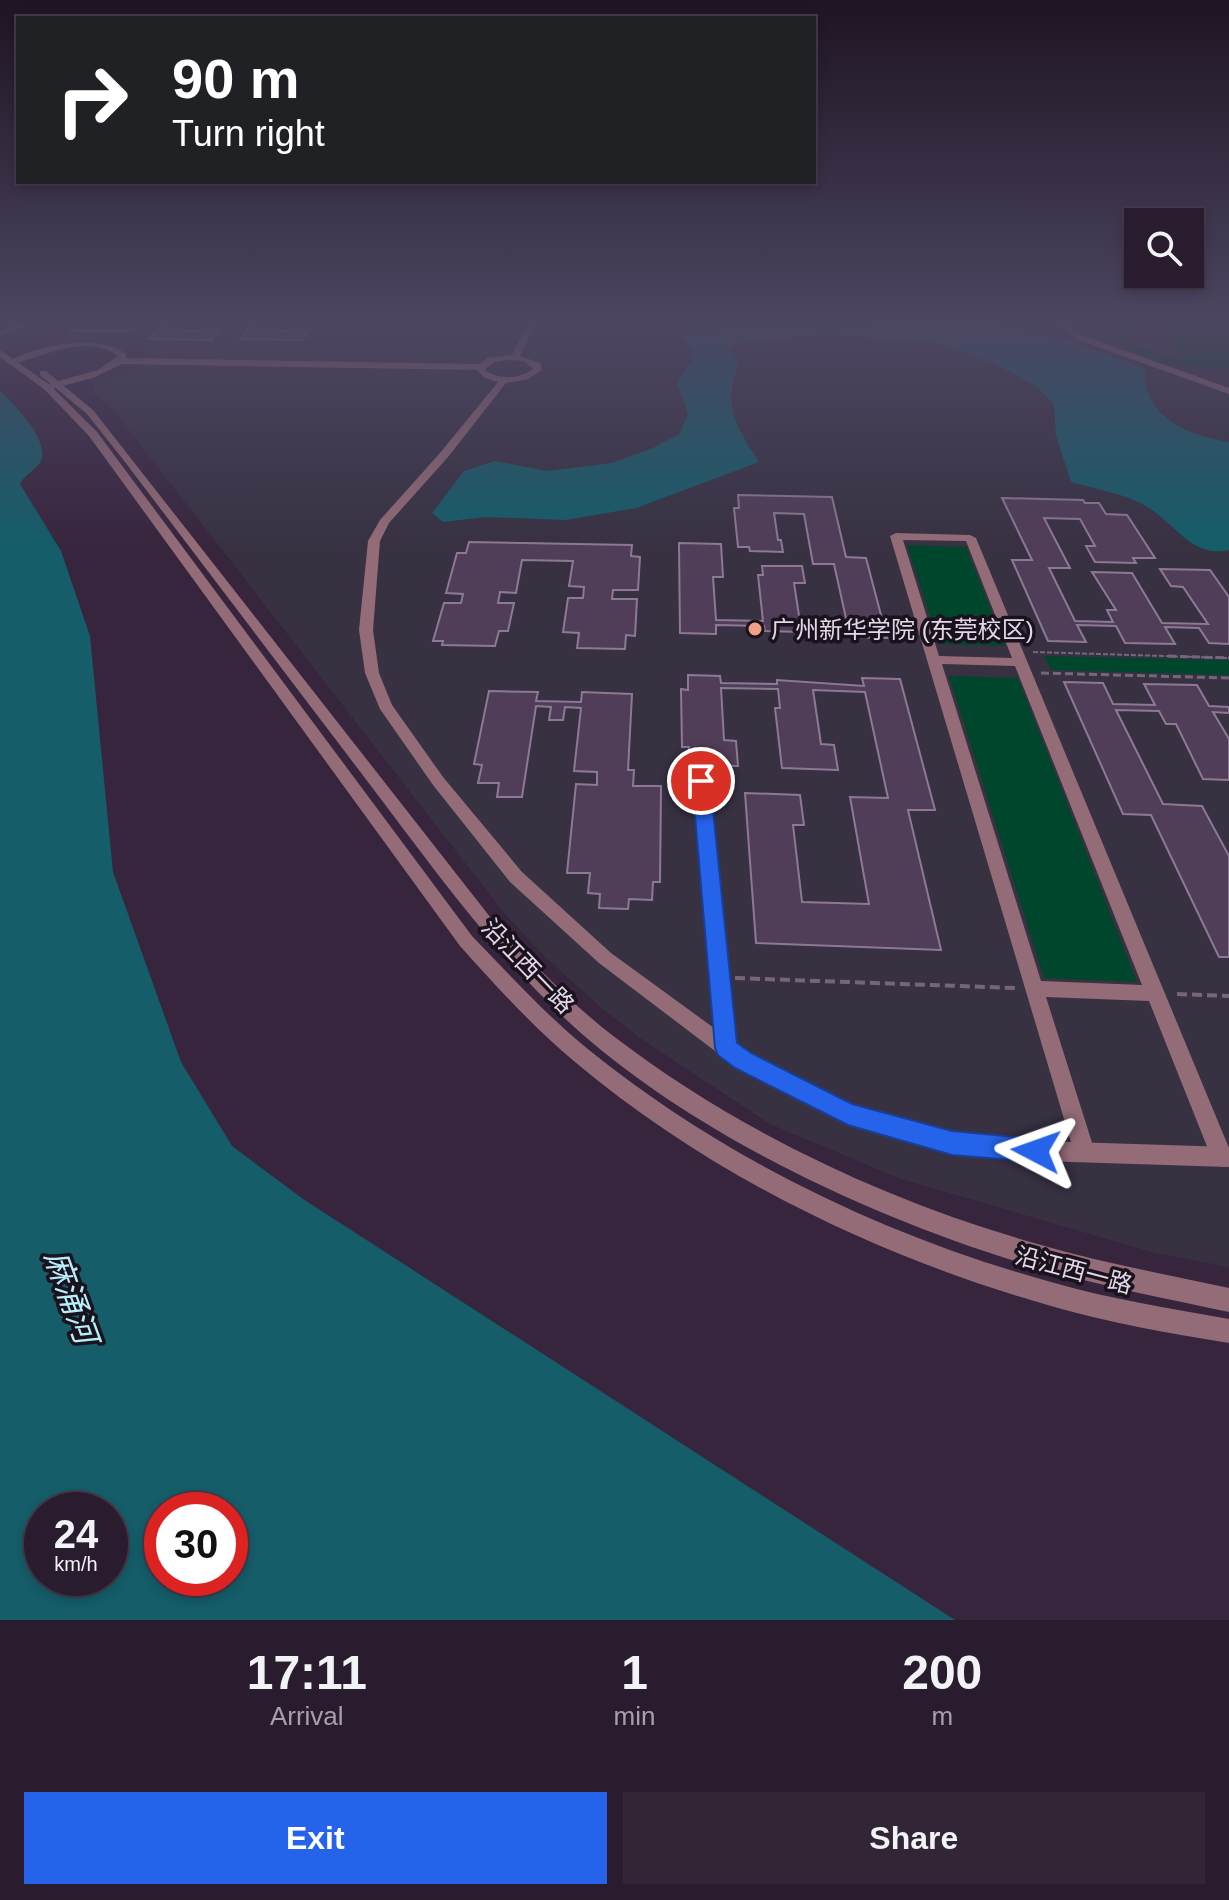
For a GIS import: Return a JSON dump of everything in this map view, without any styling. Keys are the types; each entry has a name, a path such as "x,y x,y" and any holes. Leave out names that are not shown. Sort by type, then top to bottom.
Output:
{"street":[{"name":"沿江西一路","path":"56,397 93,434 466,941 521,1001 584,1057 656,1112 744,1166 819,1207 921,1251 1029,1288 1151,1317 1229,1331"},
{"name":"沿江西一路","path":"73,397 90,412 129,460 488,927 545,987 605,1041 675,1090 840,1183 911,1212 1032,1254 1229,1300"},
{"path":"492,397 384,522 374,541 366,630 372,673 385,706 429,769 516,877 605,958 726,1048 743,1060 848,1114 952,1143 1011,1150 1225,1157 970,538 896,536 1084,1152"},
{"path":"934,660 1021,662"},
{"path":"701,781 726,1048"},
{"path":"1035,989 1155,993"}],"path":[{"path":"1021,662 1229,658"},
{"path":"1021,662 1229,678"},
{"path":"719,977 1035,989"},
{"path":"1155,993 1229,996"}],"shaded area":[{"name":"广州新华学院 (东莞校区)","path":"97,397 1229,397 1229,1267 1155,1253 898,1178 770,1124 640,1038 545,957 505,914 115,412"},
{"path":"907,545 966,547 1005,646 939,644"},
{"path":"1044,656 1229,660 1229,675 1051,670"},
{"path":"949,676 1018,678 1137,982 1044,978"}],"water":[{"name":"麻涌河","path":"0,397 6,397 13,404 40,443 41,461 20,484 61,551 90,636 113,872 181,1062 232,1146 303,1199 955,1620 0,1620"},
{"path":"682,397 731,397 738,427 759,462 636,508 566,520 485,517 443,522 432,513 464,471 495,461 547,471 612,463 653,448 679,434 688,414"},
{"path":"1047,397 1150,397 1160,412 1184,429 1229,442 1229,550 1204,549 1193,544 1144,505 1118,494 1071,482 1056,436 1054,404"}],"building":[{"path":"738,495 832,497 846,557 866,558 887,638 850,637 848,628 801,627 802,632 765,631 764,626 716,625 716,634 680,633 679,543 721,544 723,577 713,577 716,620 763,621 758,575 763,575 762,566 802,566 805,583 794,583 800,622 847,623 834,564 813,564 804,514 774,513 783,552 750,551 749,547 738,547 734,508 739,508"},
{"path":"1002,498 1099,503 1106,514 1127,515 1155,558 1133,558 1136,563 1095,562 1086,546 1095,546 1080,519 1044,518 1070,568 1049,568 1075,621 1113,622 1107,610 1116,610 1092,572 1132,573 1162,623 1208,624 1183,587 1171,586 1160,569 1210,570 1229,597 1229,644 1209,643 1199,628 1165,627 1175,644 1125,643 1116,626 1077,625 1086,642 1048,641 1012,560 1032,560"},
{"path":"469,542 632,545 631,556 640,557 638,590 613,590 612,599 637,599 635,636 626,635 625,649 577,648 579,633 563,632 568,598 583,598 584,587 569,586 573,561 522,560 516,593 500,592 498,603 514,603 508,631 499,631 495,646 442,645 443,641 433,641 444,603 461,603 463,594 446,593 457,553 466,553"},
{"path":"688,675 720,676 721,683 777,684 777,680 864,686 862,678 900,679 935,810 908,810 941,950 756,943 745,793 800,795 804,825 793,825 802,902 869,904 850,797 888,798 865,692 813,690 821,744 834,745 838,770 782,768 775,708 780,708 778,689 721,688 724,740 736,741 738,766 689,765 689,747 682,747 681,689 688,690"},
{"path":"1064,682 1103,683 1113,704 1155,705 1144,684 1197,685 1209,706 1229,707 1229,713 1213,712 1229,739 1229,780 1203,779 1176,724 1166,724 1159,711 1116,710 1163,804 1202,806 1229,856 1229,957 1219,957 1151,815 1123,814"},
{"path":"489,691 538,692 536,701 581,702 582,692 632,694 628,770 634,770 633,786 661,786 660,882 653,882 652,900 629,899 628,909 599,908 600,894 588,893 590,873 567,873 576,784 597,785 597,772 574,771 581,708 565,707 563,720 549,720 551,707 536,706 522,797 497,797 499,783 478,783 482,765 474,764"}],"place":[{"name":"广州新华学院 (东莞校区)","path":"755,629"}],"route":[{"path":"701,781 726,1048 743,1060 848,1114 952,1143 1036,1151"}]}
